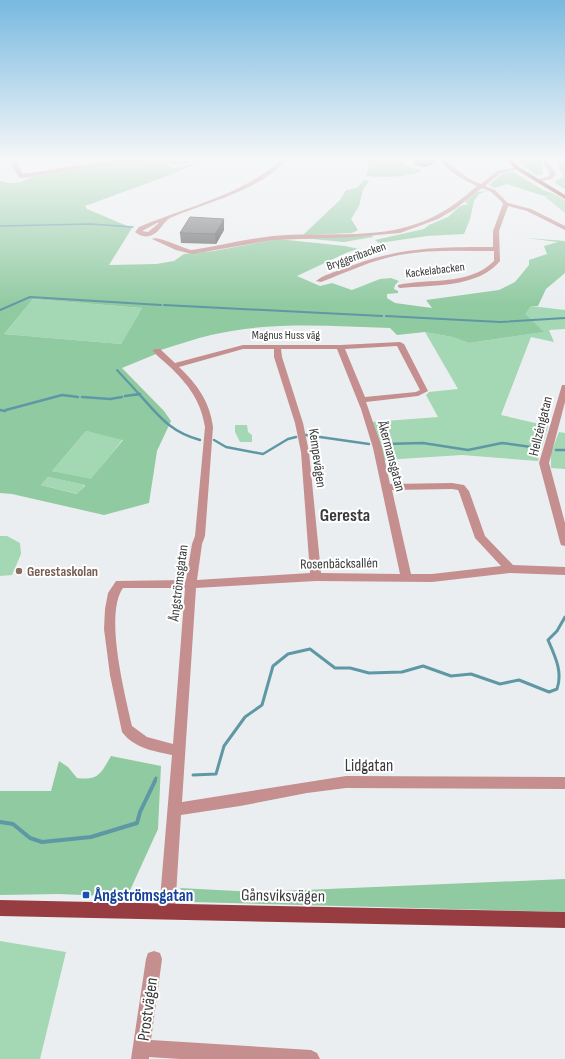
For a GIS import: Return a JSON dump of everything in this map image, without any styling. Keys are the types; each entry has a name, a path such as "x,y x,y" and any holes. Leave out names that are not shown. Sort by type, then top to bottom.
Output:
{"main road":[{"name":"Gånsviksvägen","path":"0,908 565,920"}],"street":[{"path":"165,219 193,207"},
{"path":"155,239 168,243 183,251 192,252 273,238 354,235 400,231 424,224 441,216 454,207"},
{"name":"Kackelabacken","path":"400,286 461,279 482,273 494,266 497,261 496,231 505,207"},
{"path":"522,207 565,228"},
{"name":"Bryggeribacken","path":"319,281 373,259 402,252 431,249 496,249"},
{"name":"Magnus Huss väg","path":"174,366 229,350 277,346 340,347 400,344 424,388 424,391 418,394 362,400"},
{"name":"Kempevägen","path":"277,346 278,357 299,423 305,452 316,576"},
{"name":"Åkermansgatan","path":"340,347 362,400 372,430 387,487 406,577"},
{"name":"Ångströmsgatan","path":"157,351 192,385 202,399 208,416 208,440 200,536 197,544 191,584 178,751 176,809 168,911"},
{"name":"Hellzéngatan","path":"565,387 544,463 565,542"},
{"path":"387,487 452,486 461,488 464,492 480,538 510,569"},
{"name":"Rosenbäcksallén","path":"178,751 140,741 130,734 126,728 114,663 109,623 109,610 114,588 120,584 191,584 316,576 432,578 510,569 565,571"},
{"name":"Lidgatan","path":"176,809 346,782 565,783"},
{"name":"Prostvägen","path":"141,1053 154,959"},
{"path":"141,1053 311,1059"}],"green space":[{"path":"0,207 86,207 132,228 109,265 156,264 174,261 184,254 214,251 278,239 345,246 359,249 348,252 297,276 320,286 332,283 352,290 380,279 391,278 399,281 395,285 394,289 398,291 398,293 387,294 387,298 395,303 432,308 426,300 499,290 515,282 529,265 529,260 547,254 544,246 558,242 526,238 565,241 565,273 546,289 538,306 531,306 525,314 544,332 469,343 452,337 425,332 397,335 390,328 278,326 233,331 192,340 161,350 156,354 122,368 164,411 171,421 157,451 149,503 104,515 12,494 0,493","holes":["33,299 142,308 121,344 4,334","86,431 123,440 91,479 52,471","48,477 85,485 85,486 77,494 41,485"]},
{"path":"332,207 358,207 351,219 358,230 352,233 303,235"},
{"path":"458,207 473,207 464,234 427,236 379,243 375,240 424,229 429,225 448,217"},
{"path":"558,207 565,207 565,213"},
{"path":"372,235 373,237 344,242 302,238"},
{"path":"33,299 142,308 121,344 4,334"},
{"path":"531,306 565,310 565,329 549,330 554,342 531,337 501,415 548,426 538,461 462,455 384,460 372,422 438,417 426,395 429,392 458,389 425,332 452,337 469,343 543,332 524,314"},
{"path":"235,425 247,425 248,432 252,435 252,442 240,442 235,432"},
{"path":"86,431 123,439 91,480 52,471"},
{"path":"559,432 565,433 565,469 551,468 551,453"},
{"path":"48,477 85,485 78,494 41,485"},
{"path":"0,536 7,536 20,543 21,554 12,575 0,576"},
{"path":"111,756 161,766 158,829 127,897 59,894 0,895 0,791 51,791 59,761 68,767 77,778 84,779 95,777 102,771"},
{"path":"565,879 565,912 191,902 180,888 257,892"},
{"path":"0,941 66,952 40,1059 0,1059"}],"building":[{"path":"190,217 224,219 215,234 180,233"}],"waterway":[{"path":"0,226 91,224 133,227"},
{"path":"0,310 30,297 161,305"},
{"path":"164,305 382,316"},
{"path":"386,316 500,322 565,318"},
{"path":"117,370 139,394"},
{"path":"125,396 139,394"},
{"path":"133,395 139,394"},
{"path":"139,394 159,416 173,428 181,433 200,440"},
{"path":"6,410 62,395 78,397"},
{"path":"82,397 110,399 122,397"},
{"path":"0,410 5,411"},
{"path":"306,435 369,444"},
{"path":"214,440 226,447 263,454 288,439 296,437"},
{"path":"384,444 423,443 468,450 502,443 538,448"},
{"path":"556,450 565,450"},
{"path":"193,775 216,774 224,746 245,717 262,705 273,666 288,654 310,649 335,668 350,668 369,673 402,672 423,666 451,676 471,674 500,684 519,680 549,692 557,689 559,683 559,670 548,640 557,631 565,617"},
{"path":"154,782 156,778"},
{"path":"0,822 13,824 30,838 42,842 91,837 137,823 140,812 155,781"}],"place":[{"name":"Gerestaskolan","path":"19,571"},
{"name":"Ångströmsgatan","path":"86,895"}],"district":[{"name":"Geresta","path":"345,515"}]}
